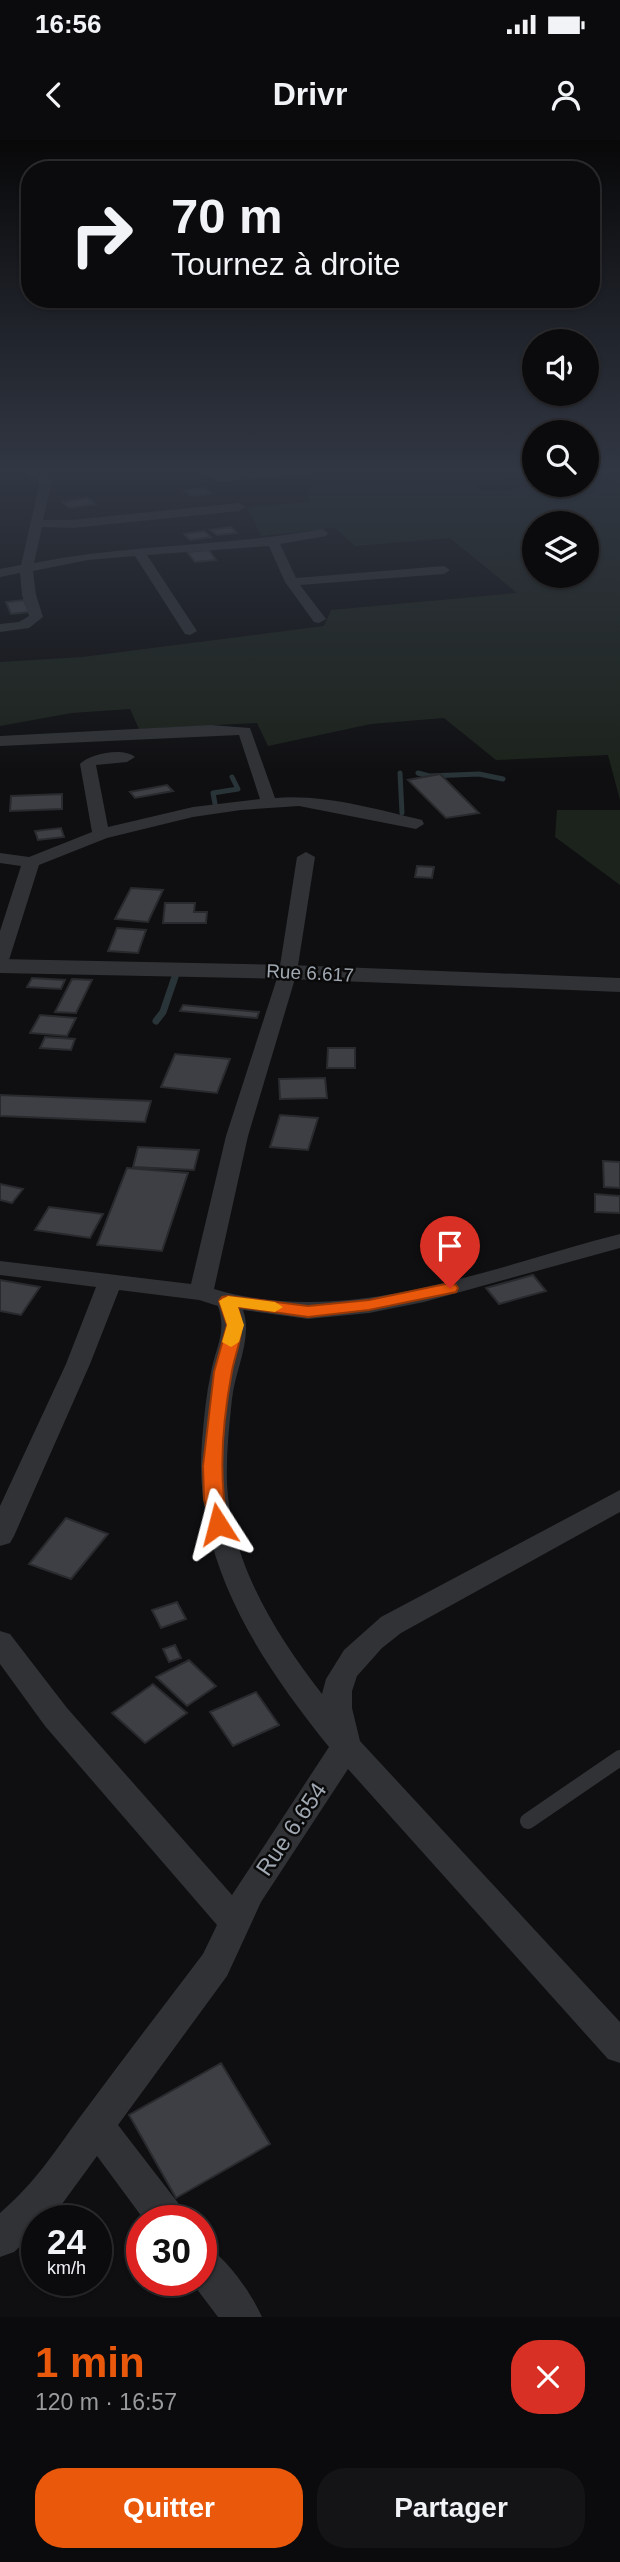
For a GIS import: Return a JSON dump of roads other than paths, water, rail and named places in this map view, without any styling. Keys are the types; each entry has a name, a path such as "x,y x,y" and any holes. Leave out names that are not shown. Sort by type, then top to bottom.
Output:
{"street":[{"path":"0,628 31,623 36,617 29,595 26,571"},
{"path":"151,571 190,631"},
{"path":"286,571 291,582 319,619"},
{"path":"291,582 436,571"},
{"path":"0,741 211,730 245,731 269,803"},
{"path":"101,834 88,764 93,760 127,757"},
{"path":"0,858 32,862 101,834 193,812 269,803 299,801 416,824"},
{"path":"201,1293 237,1136 288,972 306,857"},
{"path":"0,960 32,862"},
{"name":"Rue 6.617","path":"0,967 288,972 620,985"},
{"path":"0,1268 201,1293 228,1301 308,1311 369,1305 424,1295 620,1241"},
{"path":"0,1536 78,1364 110,1282"},
{"path":"228,1301 235,1325 223,1372 212,1466 213,1499 224,1548 256,1622 310,1703 346,1746 620,2048"},
{"path":"346,1746 336,1702 345,1672 366,1644 391,1625 620,1500"},
{"path":"0,1642 56,1717 235,1922"},
{"name":"Rue 6.654","path":"0,2238 41,2202 61,2178 96,2125 215,1965 249,1893 346,1746"},
{"path":"96,2125 157,2205"},
{"path":"217,2284 242,2317"}],"lane":[{"path":"528,1821 620,1758"}],"waterway":[{"path":"400,773 402,813"},
{"path":"418,773 429,776 479,774 503,779"},
{"path":"216,809 213,793 238,789 232,777"},
{"path":"156,1021 163,1012 177,971"}]}
